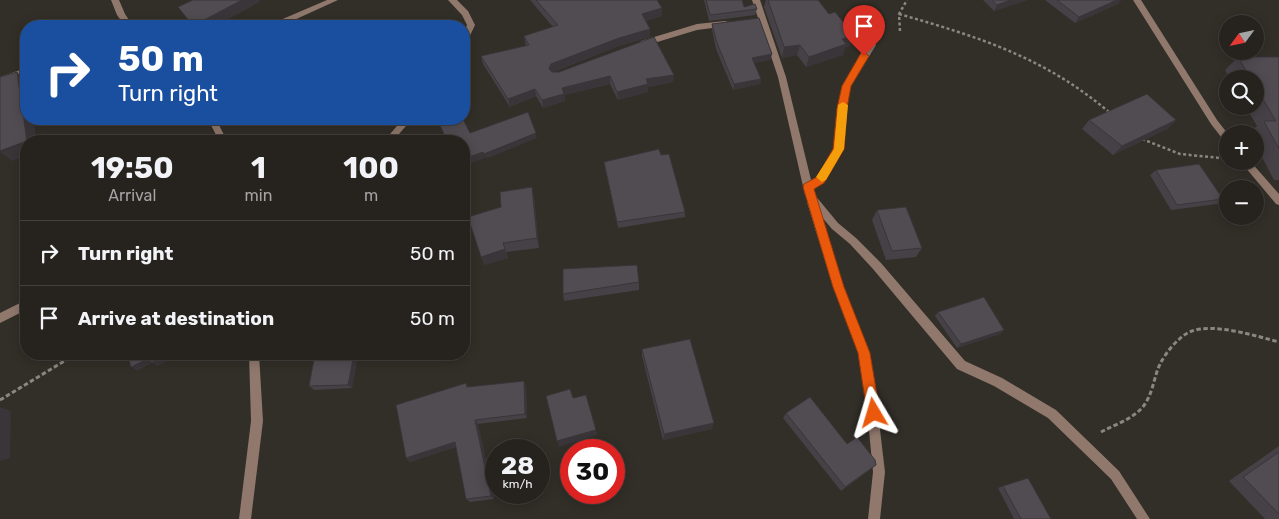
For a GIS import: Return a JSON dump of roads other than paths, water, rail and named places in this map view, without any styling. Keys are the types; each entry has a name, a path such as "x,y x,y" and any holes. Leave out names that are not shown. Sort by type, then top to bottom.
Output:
{"street":[{"path":"116,0 125,20"},
{"path":"288,20 334,0"},
{"path":"452,0 465,13 468,20"},
{"path":"756,0 758,20 782,77 809,191 838,287 864,353 870,379 878,472 874,519"},
{"path":"1137,0 1219,126"},
{"path":"633,47 697,27 735,23"},
{"path":"809,191 820,180 839,149 842,108 847,86 872,45"},
{"path":"0,80 20,73"},
{"path":"393,135 403,125"},
{"path":"1252,170 1279,201"},
{"path":"809,191 835,226 877,266 961,365 998,382 1052,414 1115,475 1144,519"},
{"path":"0,318 20,309"},
{"path":"245,519 258,421 254,360"}]}
